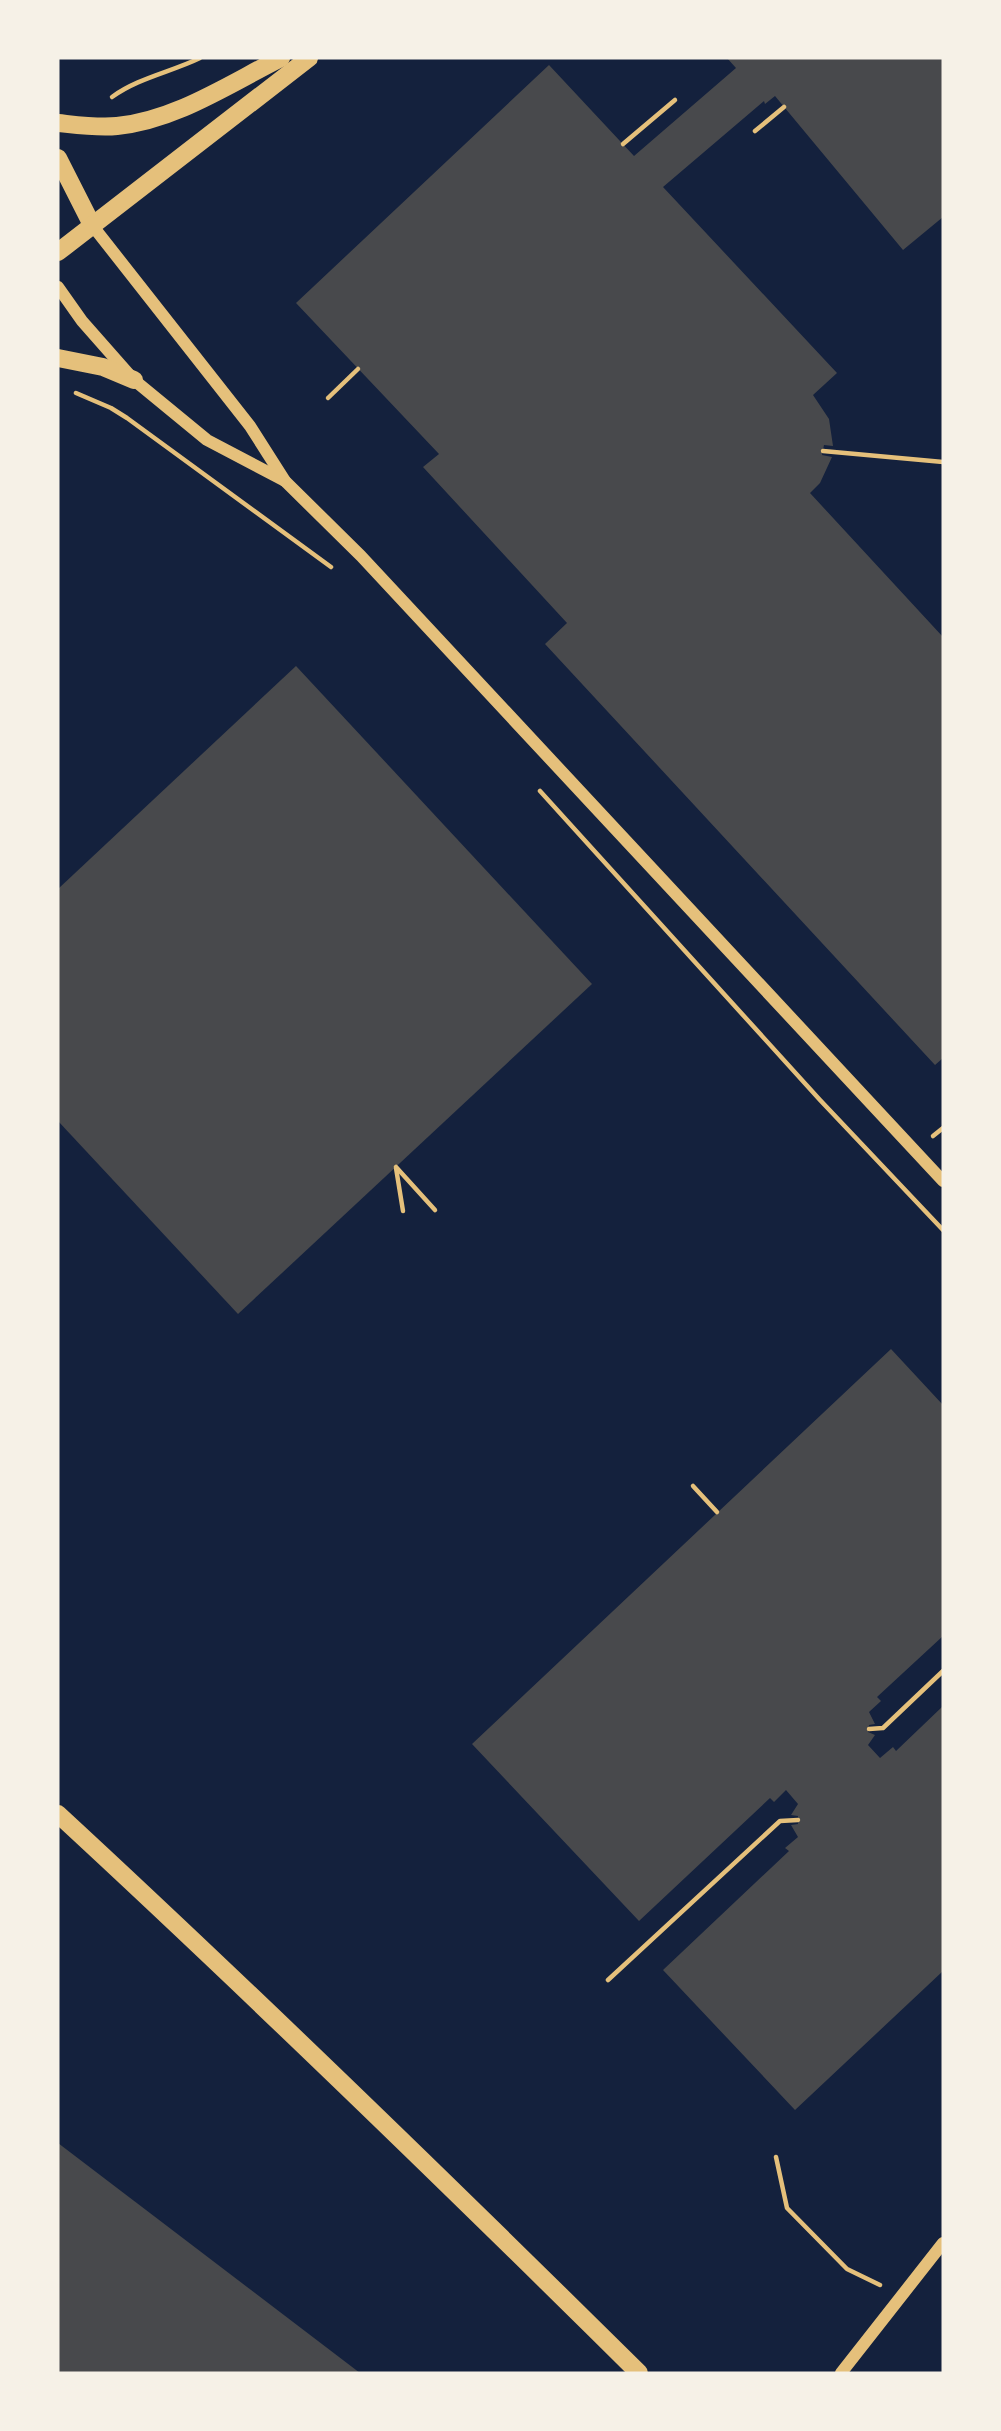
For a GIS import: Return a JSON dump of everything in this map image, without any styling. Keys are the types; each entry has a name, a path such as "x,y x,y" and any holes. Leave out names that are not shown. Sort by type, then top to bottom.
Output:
{"main road":[{"path":"58,123 117,126 161,117 281,58"},
{"path":"58,252 309,58"},
{"path":"58,158 92,225"},
{"path":"58,358 103,367 134,380"},
{"path":"58,1814 445,2180 639,2373"}],"street":[{"path":"92,225 250,426 285,481 361,556 943,1181"},
{"path":"58,287 82,321 134,380 207,440 285,481"},
{"path":"841,2373 943,2243"}],"path":[{"path":"107,101 123,89 200,58"},
{"path":"622,144 675,100"},
{"path":"755,131 784,107"},
{"path":"328,398 358,369"},
{"path":"70,391 95,400 127,418 341,575"},
{"path":"823,451 943,462"},
{"path":"537,788 820,1100 943,1230"},
{"path":"402,1212 396,1167 435,1210"},
{"path":"693,1486 717,1512"},
{"path":"869,1729 883,1728 943,1671"},
{"path":"608,1980 780,1821 798,1820"},
{"path":"776,2157 787,2208 847,2269"}],"building":[{"path":"727,58 943,58 943,217 903,250 775,96 765,104 764,101 663,187 837,373 813,395 829,419 833,446 824,445 822,455 832,457 820,483 810,493 943,637 943,1058 935,1065 545,644 567,623 423,467 439,454 296,303 549,65 634,156 736,68"},
{"path":"296,666 592,984 238,1314 58,1121 58,889"},
{"path":"891,1349 943,1405 943,1636 877,1697 881,1701 869,1712 875,1724 869,1725 868,1732 875,1735 868,1745 880,1758 893,1747 896,1751 943,1706 943,1971 795,2110 663,1970 789,1851 785,1848 798,1837 791,1825 798,1824 798,1816 791,1815 798,1804 786,1790 774,1802 770,1798 639,1921 472,1744"},
{"path":"58,2143 360,2373 58,2373"}]}
